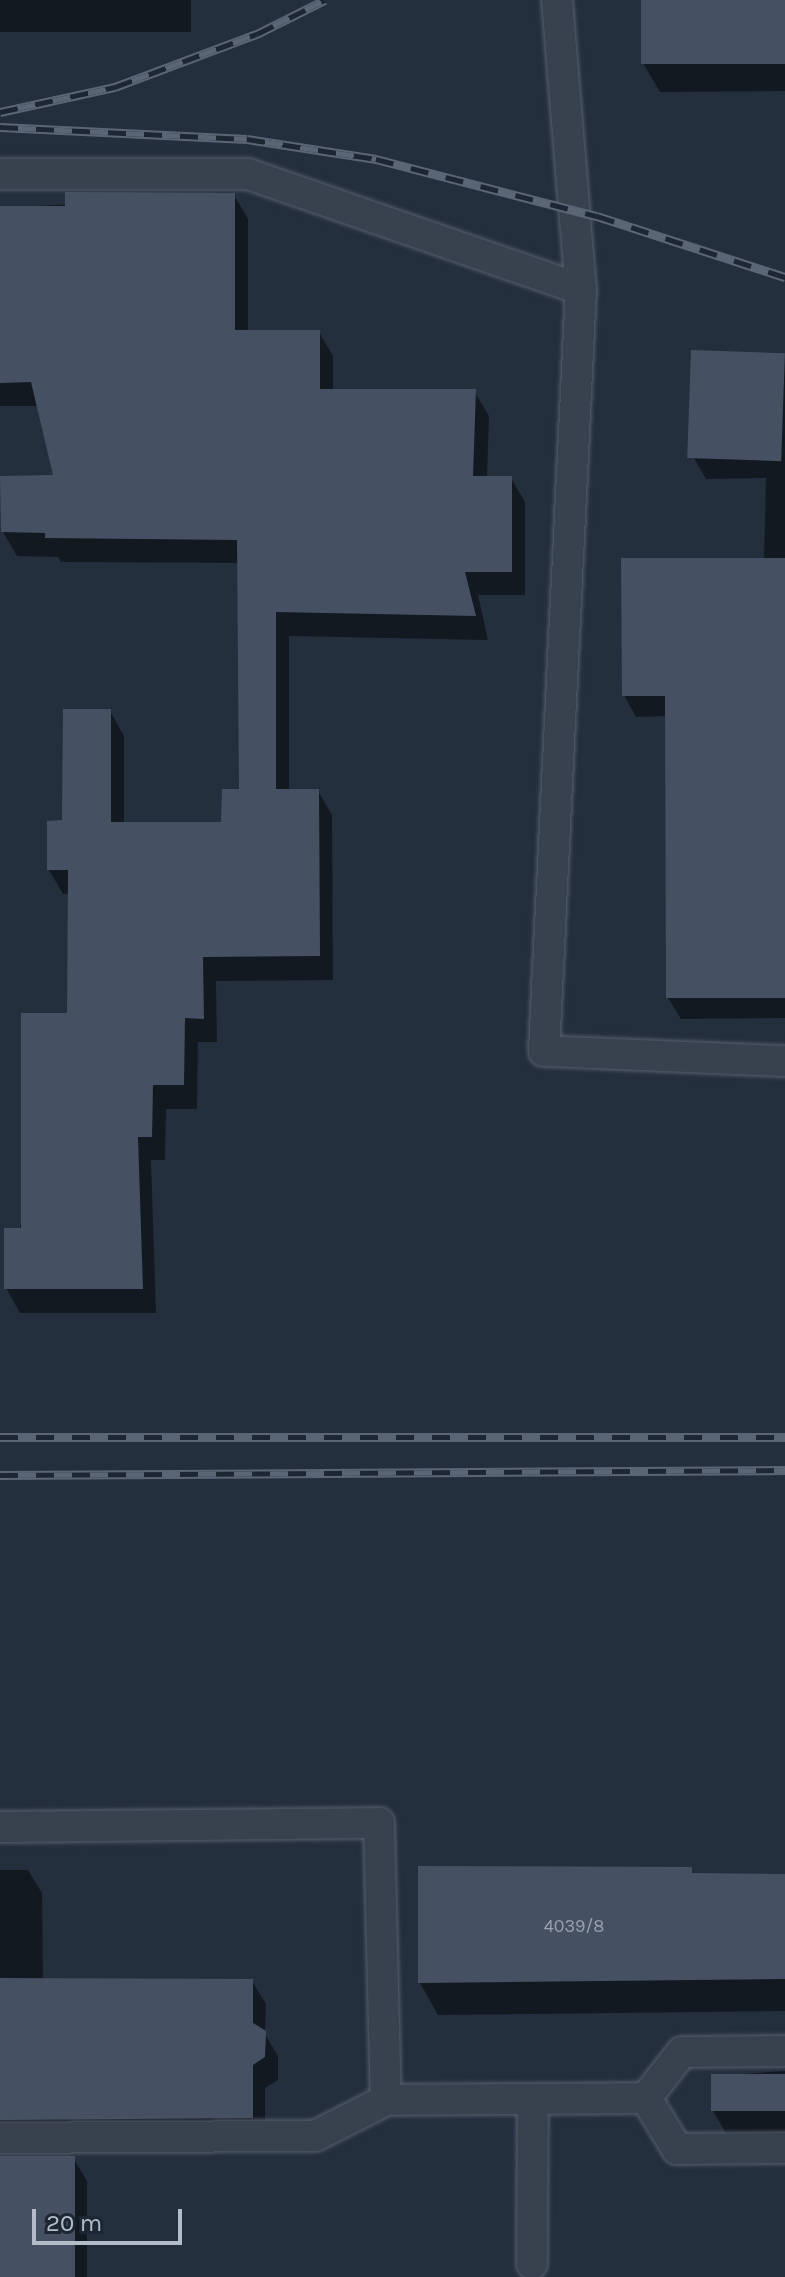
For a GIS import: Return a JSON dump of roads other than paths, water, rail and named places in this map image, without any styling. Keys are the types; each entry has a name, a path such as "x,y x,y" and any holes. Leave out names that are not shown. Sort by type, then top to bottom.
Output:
{"lane":[{"path":"557,0 581,289 544,1051 785,1061"},
{"path":"0,174 248,174 581,289"},
{"path":"0,1827 379,1823 386,2100"},
{"path":"646,2098 682,2052 785,2051"},
{"path":"0,2138 315,2136 386,2100 646,2098"},
{"path":"646,2098 677,2149 785,2148"},
{"path":"532,2264 533,2099"}],"railway":[{"path":"0,112 115,87 257,34 325,0"},
{"path":"0,127 247,139 376,159 597,216 785,277"},
{"path":"0,1437 785,1437"},
{"path":"0,1475 785,1470"}]}
